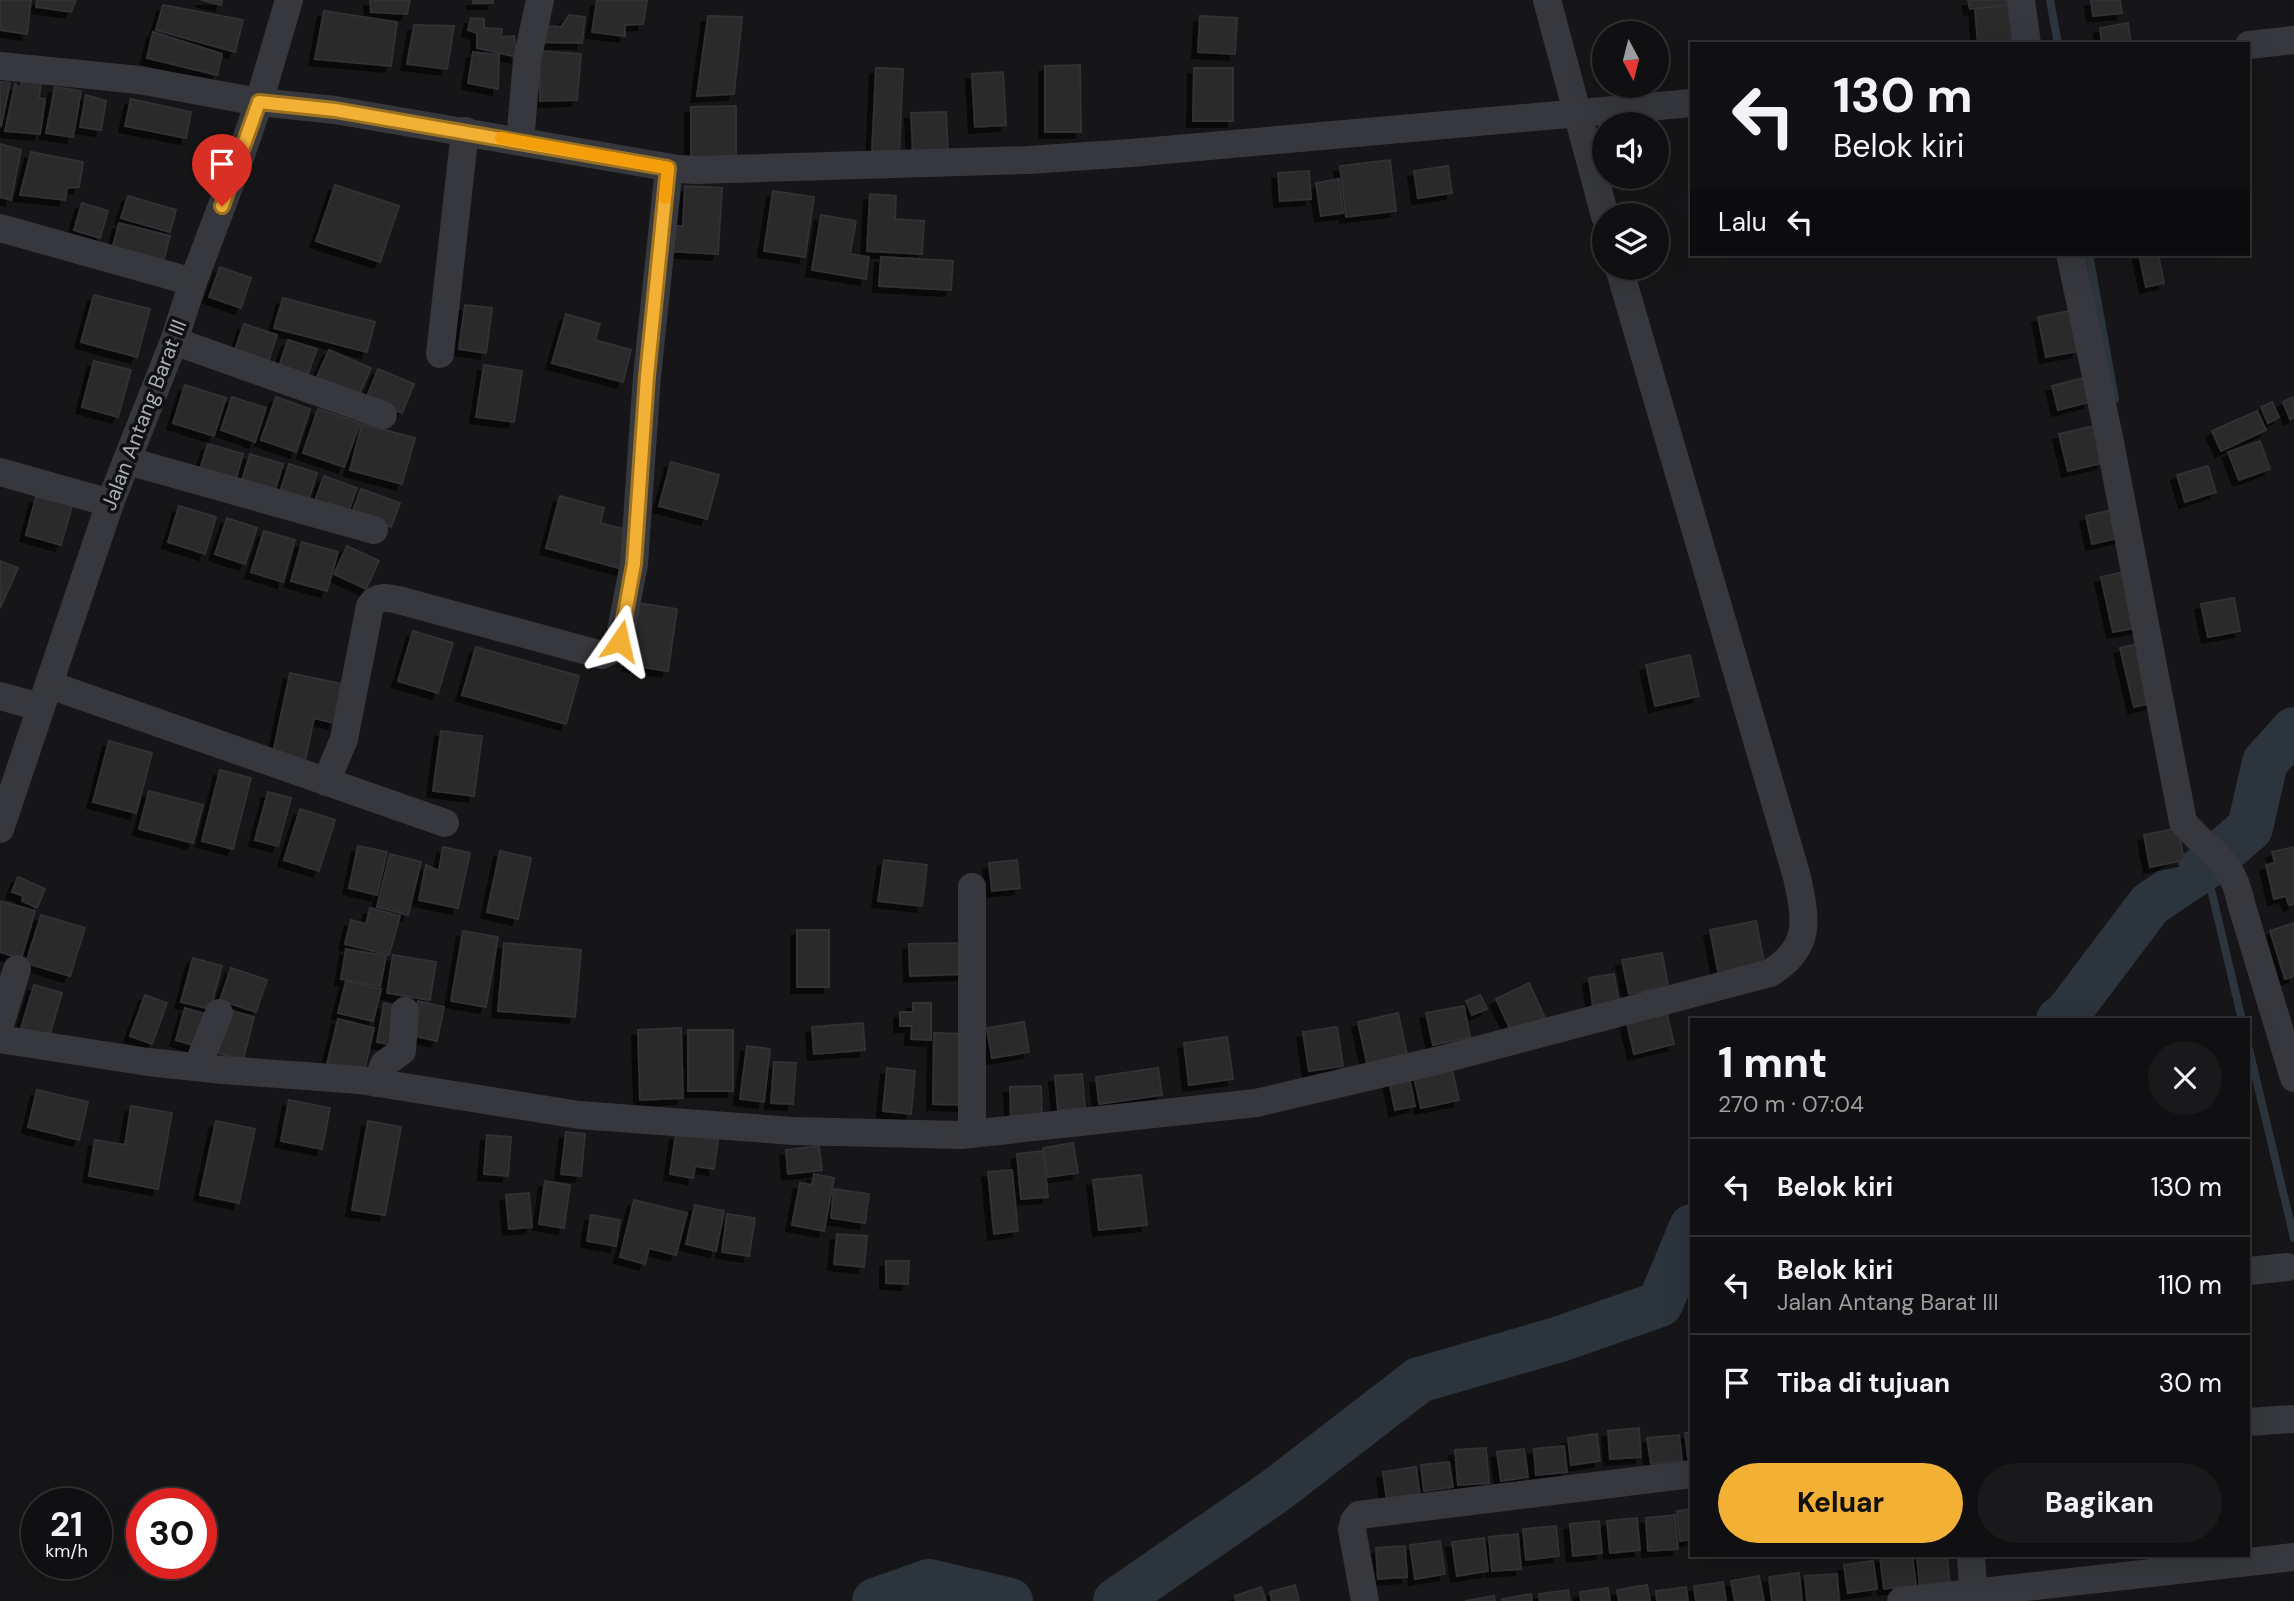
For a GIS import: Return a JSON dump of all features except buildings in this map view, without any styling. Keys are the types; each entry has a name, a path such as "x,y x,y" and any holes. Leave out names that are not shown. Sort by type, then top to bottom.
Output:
{"street":[{"name":"Jalan Antang Barat III","path":"0,829 110,503 174,341 259,102 289,0"},
{"path":"520,141 527,61 540,0"},
{"path":"1547,0 1601,203"},
{"path":"2021,0 2027,42"},
{"path":"2250,45 2294,40"},
{"path":"0,66 139,80 259,102 335,110 668,168 696,170 1028,160 1690,103"},
{"path":"440,354 465,131"},
{"path":"326,782 344,739 370,606 378,599 402,601 601,655 616,648 620,641 634,564 647,376 668,168"},
{"path":"0,228 193,282"},
{"path":"2070,256 2109,437 2183,822 2227,864 2237,885 2282,995 2294,1078"},
{"path":"0,1039 148,1062 376,1083 579,1115 793,1131 972,1134 1256,1103 1440,1060 1770,972 1793,953 1803,937 1805,926 1797,877 1623,280"},
{"path":"174,341 383,415"},
{"path":"128,461 374,530"},
{"path":"0,472 110,503"},
{"path":"0,696 45,696 326,782 445,823"},
{"path":"972,887 972,1134"},
{"path":"0,1025 16,970"},
{"path":"376,1083 384,1064 402,1051 405,1011"},
{"path":"197,1067 219,1013"},
{"path":"2250,1270 2287,1267"},
{"path":"2250,1422 2293,1419"},
{"path":"1365,1601 1352,1530 1359,1515 1690,1474"},
{"path":"1971,1557 1974,1596"},
{"path":"1901,1601 1974,1596 2294,1557"}],"waterway":[{"path":"2050,0 2058,42"},
{"path":"2089,256 2115,399"},
{"path":"2062,1018 2150,904 2205,867 2250,828 2265,762 2294,730"},
{"path":"2203,855 2242,1018"},
{"path":"2250,1053 2294,1238"},
{"path":"1116,1601 1275,1491 1419,1380 1560,1339 1660,1304 1690,1232"},
{"path":"875,1601 929,1582 1010,1601"}],"slow traffic":[{"path":"501,138 668,168 665,198"}],"route":[{"path":"222,206 259,102 335,110 668,168 647,376 634,564 620,641"}]}
